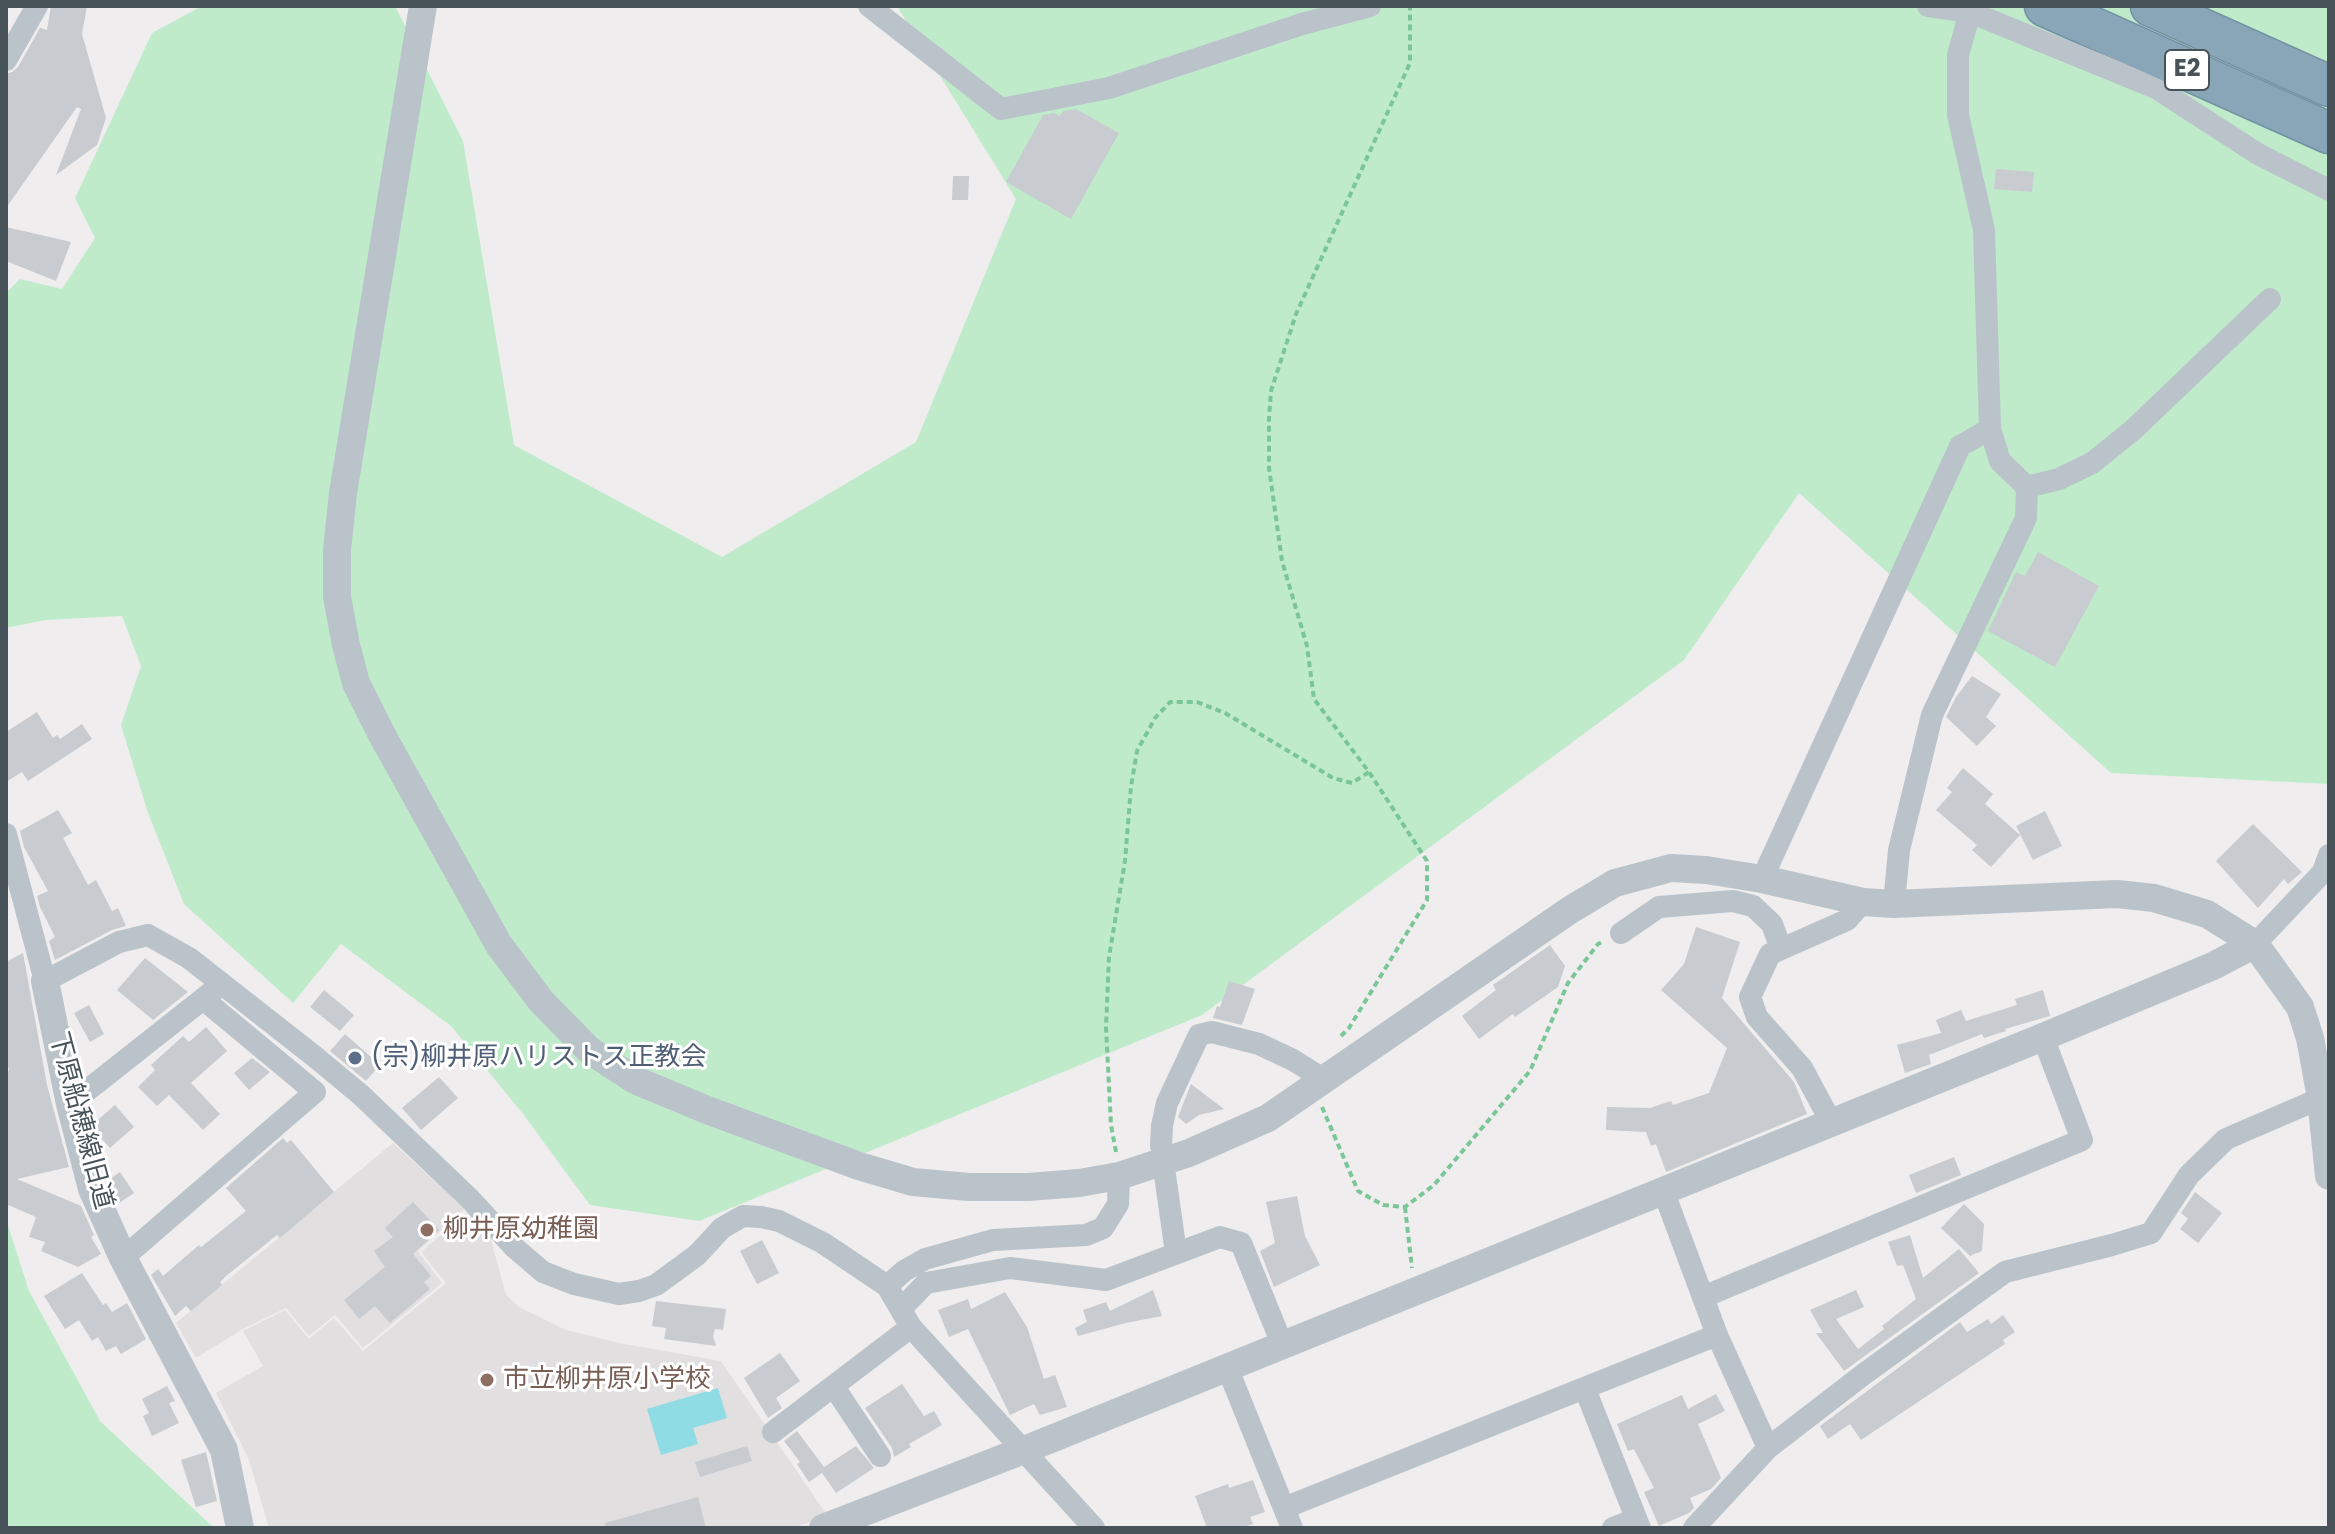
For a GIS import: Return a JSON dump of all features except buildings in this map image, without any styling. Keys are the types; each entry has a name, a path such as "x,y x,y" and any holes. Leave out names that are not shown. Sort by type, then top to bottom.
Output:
{"highway":[{"name":"E2","path":"2045,6 2329,133"},
{"name":"E2","path":"2151,6 2329,86"}],"street":[{"path":"6,60 37,6"},
{"path":"423,6 343,493 337,550 337,597 346,645 356,683 389,748 499,945 541,1001 589,1050 635,1080 859,1166 913,1182 969,1187 1028,1187 1119,1176 1189,1153 1268,1118 1570,910 1615,883 1671,868 1762,879 1863,902 1894,904 2117,894 2154,898 2207,914 2255,944 2300,1007 2325,1098 2329,1176"},
{"path":"869,6 1001,109 1109,88 1302,24 1370,6"},
{"path":"1928,6 1970,12 2156,88 2258,154 2329,190"},
{"path":"1894,904 1899,850 1932,715 2026,518 2027,487 2000,461 1990,429 1984,230 1958,115 1958,55 1970,12"},
{"path":"2027,487 2059,479 2092,463 2133,430 2270,299"},
{"path":"1762,879 1960,446 1990,429"},
{"name":"下原船穂線旧道","path":"6,834 45,981 70,1104 92,1189 123,1258 224,1450 240,1528"},
{"path":"823,1528 855,1523 1282,1344 2213,966 2255,944 2323,872 2329,855"},
{"path":"1621,933 1659,907 1733,901 1753,906 1772,924 1781,949"},
{"path":"1831,1122 1802,1068 1757,1017 1750,997 1770,954 1847,920 1863,902"},
{"path":"45,981 119,942 148,935 189,958 221,982 361,1095 543,1272 599,1291 619,1294 656,1285 697,1255 722,1228 743,1216 779,1221 823,1243 887,1286 906,1318 1094,1528"},
{"path":"70,1104 221,982"},
{"path":"123,1258 315,1092 203,999"},
{"path":"1161,1146 1167,1103 1199,1035 1212,1032 1259,1044 1293,1060 1319,1084"},
{"path":"1703,1297 2082,1140 2043,1037"},
{"path":"1694,1528 1768,1448 2005,1272 2151,1233 2189,1175 2226,1139 2325,1098"},
{"path":"1165,1175 1176,1253"},
{"path":"887,1286 925,1259 993,1240 1086,1235 1103,1228 1118,1204 1119,1176"},
{"path":"1663,1190 1717,1335 1768,1448"},
{"path":"773,1432 834,1387 906,1318 926,1283 1010,1268 1106,1280 1220,1237 1241,1243 1282,1344"},
{"path":"1227,1367 1288,1518 1717,1335"},
{"path":"834,1387 880,1456"},
{"path":"1585,1389 1638,1523 1613,1528"}],"path":[{"path":"1410,6 1410,63 1296,314 1271,391 1269,418 1269,468 1282,561 1307,646 1314,699 1369,772 1427,861 1427,900 1349,1028 1326,1051 1319,1084 1358,1191 1383,1205 1405,1207 1434,1185 1530,1071 1568,983 1598,944 1621,933"},
{"path":"1119,1176 1111,1125 1106,1027 1109,957 1125,861 1137,751 1155,718 1170,702 1197,702 1225,713 1333,778 1352,783 1369,772"},
{"path":"1405,1207 1415,1291"}],"shaded area":[{"path":"393,1143 465,1209 418,1251 442,1283 363,1348 335,1315 309,1336 286,1308 241,1330 196,1358 176,1323"},
{"name":"市立柳井原小学校","path":"468,1212 489,1233 506,1295 519,1307 566,1330 721,1361 827,1515 793,1528 269,1528 249,1460 216,1393 263,1366 243,1331 285,1310 309,1339 334,1318 363,1351 446,1283 421,1252"}],"green space":[{"path":"202,6 395,6 463,141 514,445 722,557 916,442 1016,199 897,6 2329,6 2329,784 2111,773 1799,493 1684,660 1202,1015 699,1221 590,1205 523,1114 451,1026 341,944 293,1003 184,904 147,810 121,725 141,666 122,616 45,620 6,628 6,293 20,279 62,289 95,238 75,198 152,33"},
{"path":"6,1219 29,1291 100,1421 214,1528 6,1528"}],"water":[{"path":"718,1388 727,1418 693,1428 698,1444 661,1455 647,1409"}],"place":[{"name":"(宗)柳井原ハリストス正教会","path":"355,1058"},
{"name":"柳井原幼稚園","path":"427,1230"},
{"name":"市立柳井原小学校","path":"487,1380"}]}
